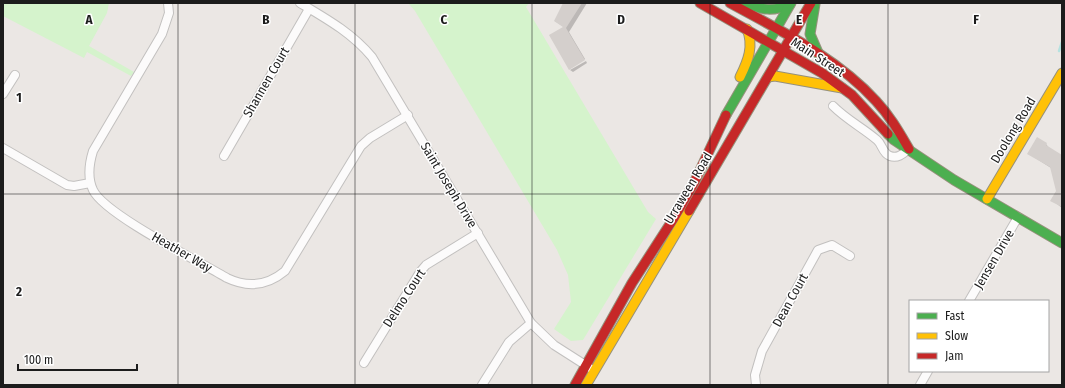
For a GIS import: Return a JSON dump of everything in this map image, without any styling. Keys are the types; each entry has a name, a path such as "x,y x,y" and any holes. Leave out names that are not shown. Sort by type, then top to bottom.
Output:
{"main road":[{"name":"Main Street","path":"700,3 822,73 852,95 894,140 954,180 1062,242"},
{"name":"Main Street","path":"730,3 819,55 852,78 901,131 909,149"},
{"path":"746,3 762,10 771,11 780,10 791,3"},
{"name":"Urraween Road","path":"575,385 632,283 674,218 694,183 712,141 791,3"},
{"name":"Urraween Road","path":"586,385 811,3"},
{"path":"815,3 810,34 819,55"},
{"path":"712,141 718,114 745,68 749,54 751,37 747,29"},
{"name":"Doolong Road","path":"987,199 1062,74"},
{"path":"768,77 775,76 843,88"}],"street":[{"path":"3,148 63,183 74,186 90,183 89,173 94,151 162,34 169,13 168,3"},
{"name":"Saint Joseph Drive","path":"300,3 342,28 362,45 372,58 408,115 531,323 554,345 594,370"},
{"name":"Shannen Court","path":"224,156 309,9"},
{"path":"3,94 15,75"},
{"path":"833,106 844,117 879,141 885,153 891,157 898,157 909,149"},
{"name":"Heather Way","path":"90,183 98,198 116,214 227,278 247,285 257,284 277,278 284,272 361,146 370,138 408,115"},
{"name":"Jensen Drive","path":"970,300 1018,217"},
{"name":"Delmo Court","path":"364,363 420,272 426,266 478,233"},
{"name":"Dean Court","path":"756,385 754,375 762,351 818,250 832,245 850,256"},
{"path":"482,385 509,342 531,323"},
{"path":"920,385 927,372"}],"green space":[{"path":"3,3 109,3 107,13 89,46 134,72 131,76 87,52 84,58 3,16"},
{"path":"408,3 529,3 526,7 648,212 656,219 583,340 571,341 554,329 571,302 568,275 557,250 415,11"}],"building":[{"path":"563,3 582,3 566,28 585,60 569,70 549,35 563,27 554,21"},
{"path":"1037,137 1047,143 1046,145 1062,155 1062,207 1050,201 1056,191 1050,167 1027,154"}],"waterway":[{"path":"1059,51 1062,42"}],"traffic: fast":[{"path":"746,3 762,9 773,9 790,4"},
{"path":"726,115 791,3"},
{"path":"815,4 810,34 819,55"},
{"path":"888,134 894,140 954,180 1062,243"}],"traffic: slow":[{"path":"740,77 750,47 747,29"},
{"path":"987,199 1062,73"},
{"path":"768,77 775,76 842,88"},
{"path":"586,385 689,211"}],"traffic: jam":[{"path":"700,3 822,73 852,95 888,134"},
{"path":"730,3 808,46 844,71 886,112 909,149"},
{"path":"689,211 811,3"},
{"path":"575,385 632,283 674,218 694,183 726,115"}]}
